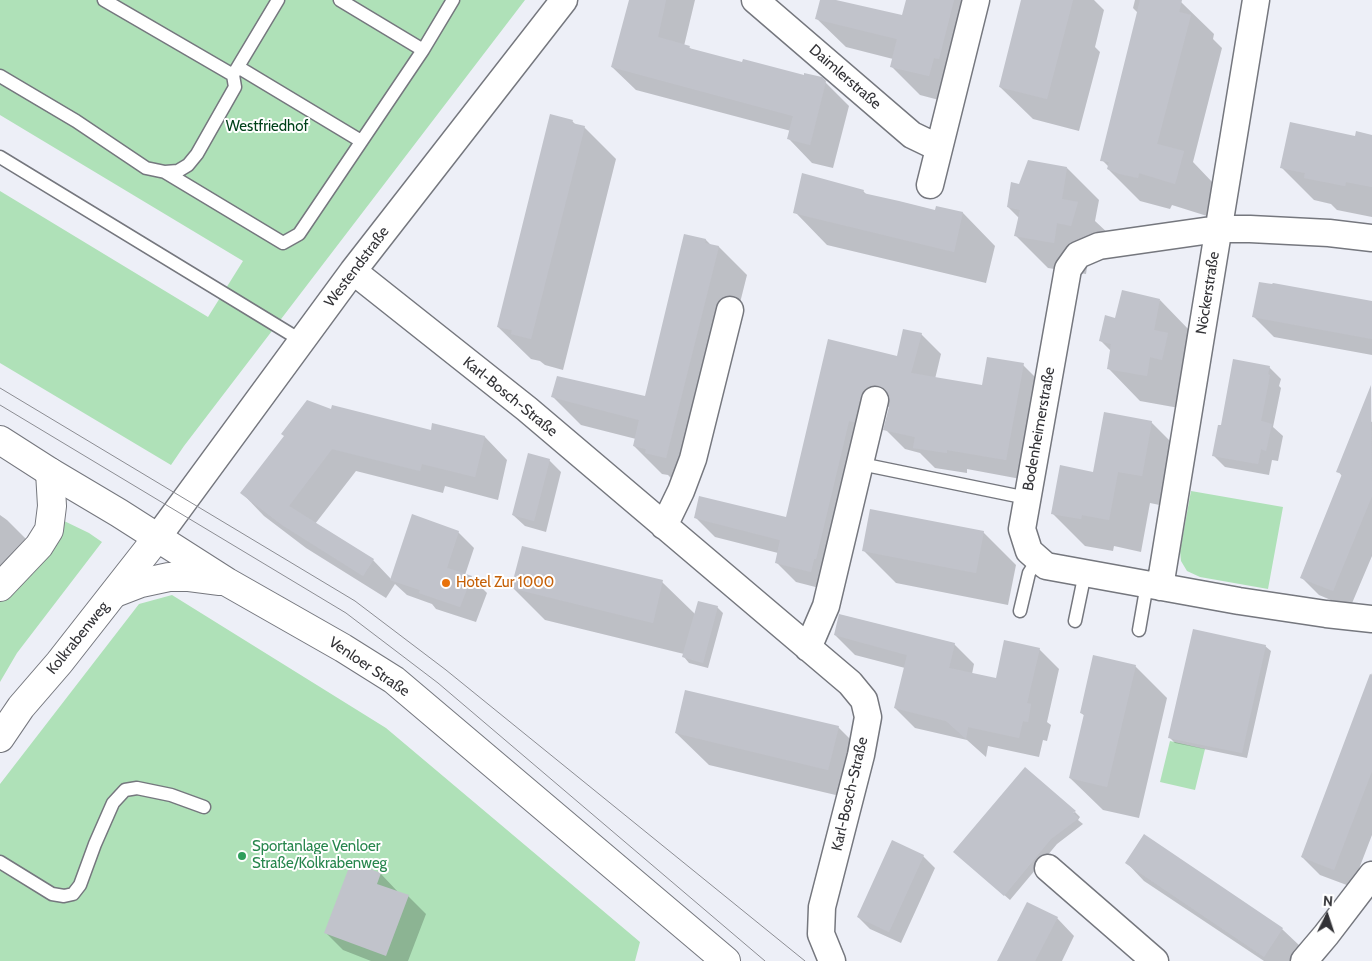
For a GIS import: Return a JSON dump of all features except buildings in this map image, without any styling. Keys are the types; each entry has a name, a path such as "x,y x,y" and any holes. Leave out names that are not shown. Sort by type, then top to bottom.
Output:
{"main road":[{"name":"Venloer Straße","path":"0,440 227,582 344,648 394,680 726,961"},
{"path":"0,587 39,546 49,530 52,506 50,472"},
{"name":"Kolkrabenweg","path":"0,738 10,707 59,663 157,538"},
{"path":"115,593 141,583 169,577 189,577 227,582"}],"street":[{"name":"Westendstraße","path":"157,538 353,271 564,0"},
{"name":"Daimlerstraße","path":"755,0 912,134 939,148"},
{"path":"930,185 976,0"},
{"name":"Nöckerstraße","path":"1153,586 1218,229 1256,0"},
{"name":"Bodenheimerstraße","path":"1038,559 1029,551 1022,529 1068,269 1078,255 1099,246 1218,229 1328,233 1372,238"},
{"name":"Karl-Bosch-Straße","path":"353,271 527,409 850,683 864,700 868,717 861,755 822,906 822,934 832,961"},
{"path":"664,526 681,492 693,459 730,310"},
{"path":"808,648 826,606 875,400"},
{"path":"1038,559 1046,566 1153,586 1249,603 1372,620"},
{"path":"1048,868 1155,961"},
{"path":"1304,961 1372,875"}],"lane":[{"path":"104,0 361,141"},
{"path":"0,76 76,121 146,168 166,172 178,171 197,154 235,87 235,71 278,0"},
{"path":"340,0 423,50"},
{"path":"166,172 283,243 299,234 423,50 453,0"},
{"path":"0,157 302,341"},
{"path":"861,464 1027,498"},
{"path":"1020,611 1029,573 1038,559"},
{"path":"1075,620 1085,573"},
{"path":"1139,630 1153,586"},
{"path":"0,862 52,894 64,896 73,894 80,885 95,844 114,803 124,790 137,788 171,795 204,807"}],"green space":[{"name":"Westfriedhof","path":"0,0 525,0 171,465 0,363 0,191 208,317 243,261 0,115"},
{"path":"1191,491 1283,507 1268,589 1200,577 1187,571 1181,561 1180,551"},
{"path":"60,519 89,533 102,542 17,653 0,682 0,597"},
{"path":"172,595 386,728 640,942 635,961 0,961 0,784 139,604"},
{"path":"1170,741 1205,749 1195,790 1160,782"}],"tram line":[{"path":"0,388 355,601 446,670 805,961"},
{"path":"0,405 346,613 438,683 765,961"}],"place":[{"name":"Hotel Zur 1000","path":"446,583"},
{"name":"Sportanlage Venloer Straße/Kolkrabenweg","path":"242,856"}]}
